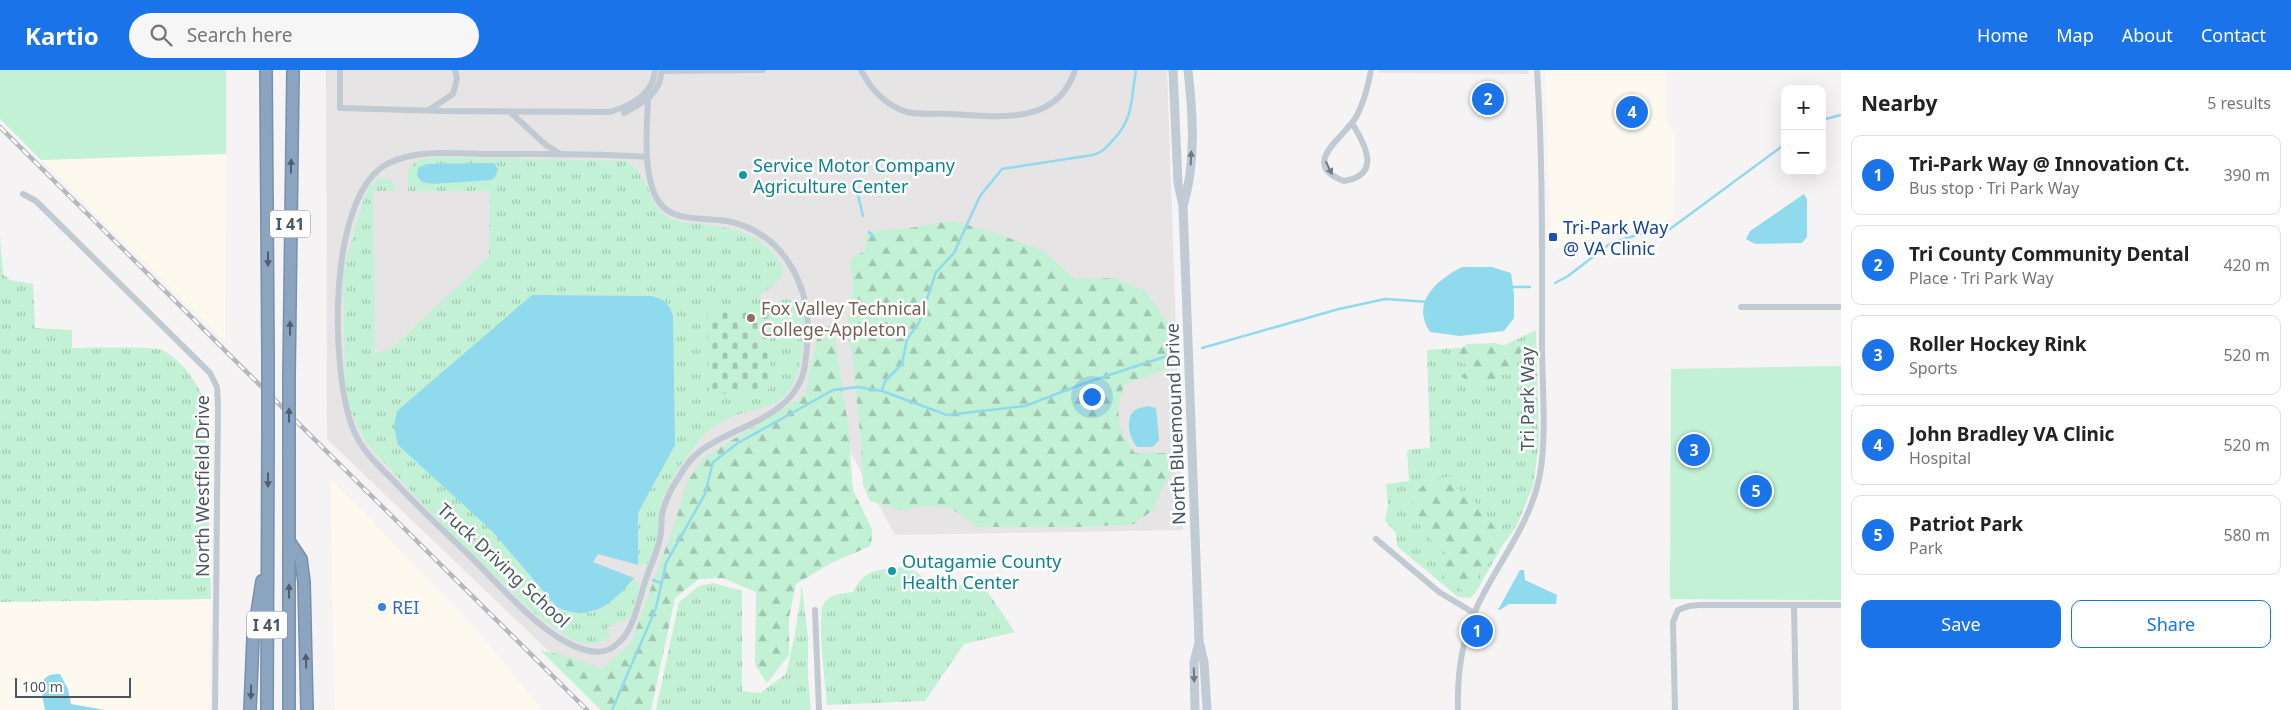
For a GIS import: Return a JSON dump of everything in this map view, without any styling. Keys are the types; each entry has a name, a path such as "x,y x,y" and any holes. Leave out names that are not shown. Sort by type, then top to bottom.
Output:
{"highway":[{"name":"I 41","path":"266,70 268,356 267,710"},
{"name":"I 41","path":"289,710 289,453 293,70"},
{"path":"250,710 253,638 268,539"},
{"path":"289,541 301,559 304,582 307,710"}],"main road":[{"name":"North Bluemound Drive","path":"1173,70 1178,183 1183,206 1200,641 1204,662 1207,710"},
{"name":"North Bluemound Drive","path":"1183,206 1190,184 1192,105 1188,70"},
{"name":"North Bluemound Drive","path":"1195,710 1194,662 1200,641"}],"street":[{"path":"340,70 340,108 510,112 610,112 620,109 644,94 660,70"},
{"path":"428,111 453,94 457,80 455,70"},
{"path":"660,70 763,70"},
{"path":"624,112 654,95 660,84 660,70"},
{"path":"862,70 874,90 885,101 905,112 1010,116 1034,112 1051,104 1063,93 1076,70"},
{"path":"1352,123 1364,143 1368,160 1360,176 1344,181 1330,173 1325,162 1326,151 1352,123 1367,91 1371,70"},
{"name":"Tri Park Way","path":"1458,710 1462,653 1474,613 1527,516 1538,486 1543,454 1542,267 1537,70"},
{"name":"Truck Driving School","path":"648,99 648,157 648,171 654,193 668,211 689,217 741,225 761,235 773,245 795,272 804,291 808,317 808,342 801,380 785,402 766,415 698,452 677,480 663,512 661,536 625,636 608,650 594,651 561,640 536,620 387,475 366,452 353,430 341,383 339,270 353,214 362,190 377,170 395,160 419,155 561,154 648,157"},
{"path":"510,112 546,145 561,154"},
{"name":"North Westfield Drive","path":"23,194 36,201 78,241 210,373 215,381 218,415 215,710"},
{"path":"1741,307 1841,307"},
{"path":"1376,540 1439,592 1474,613"},
{"path":"1675,710 1673,622 1678,610 1700,605 1841,605"},
{"path":"1794,605 1796,710"},
{"path":"815,610 819,710"}],"shaded area":[{"name":"Fox Valley Technical College-Appleton","path":"326,70 1167,70 1183,530 895,535 821,398 738,443 610,710 327,439"},
{"path":"1379,70 1528,70 1529,74 1378,73"},
{"path":"1545,70 1666,70 1666,122 1675,132 1674,218 1551,250"},
{"path":"226,154 225,326 225,342 41,160"},
{"path":"330,478 479,632 542,710 335,710"},
{"path":"211,599 209,710 0,710 0,602"}],"green space":[{"path":"0,70 226,70 226,154 41,160 0,119"},
{"path":"437,157 626,161 640,174 656,206 669,218 733,229 752,236 761,242 777,258 782,270 779,280 759,295 763,308 784,299 794,300 804,314 803,342 798,371 789,390 778,401 764,408 733,417 716,425 700,440 681,465 665,493 659,512 657,539 648,564 638,565 638,513 675,445 661,298 652,296 532,295 492,531 557,607 591,613 602,608 634,578 640,586 630,617 607,627 610,638 599,642 587,644 570,639 533,612 454,537 367,444 351,412 345,381 343,270 364,199 371,184 381,178 390,180 395,186 395,191 373,191 375,354 392,348 489,257 490,191 408,191 408,169 418,160"},
{"path":"953,221 995,233 1042,250 1075,279 1116,278 1145,291 1170,326 1164,370 1124,385 1119,405 1121,428 1135,453 1168,453 1176,467 1163,486 1153,510 1134,524 1083,527 979,527 949,507 920,506 903,511 870,501 863,485 861,442 852,353 846,334 853,288 850,263 854,256 865,251 866,234"},
{"path":"0,236 3,274 10,280 33,284 35,328 72,330 72,348 162,350 183,366 199,389 205,404 211,599 0,602"},
{"path":"768,309 771,389 709,395 707,311"},
{"path":"820,325 833,327 848,424 853,490 872,529 871,546 833,562 796,584 789,617 789,655 767,683 755,665 756,592 723,578 699,579 675,598 651,710 601,710 540,650 570,657 602,669 631,643 675,522 686,484 703,458 805,395"},
{"path":"1536,330 1539,443 1533,486 1516,527 1502,546 1476,592 1470,598 1458,597 1397,546 1396,533 1385,521 1388,506 1386,484 1409,481 1407,450 1430,448 1427,350 1505,345"},
{"path":"1496,343 1509,349 1523,344 1514,374 1503,374 1487,386 1469,382 1461,376 1474,367 1460,362 1457,352 1467,344"},
{"path":"1841,366 1841,600 1670,599 1671,369"},
{"path":"1458,475 1457,488 1482,508 1495,528 1496,555 1480,573 1468,594 1445,579 1436,565 1446,554 1431,540 1425,525 1411,509 1413,494 1430,480"},
{"path":"902,567 912,570 937,585 983,585 1015,632 964,644 925,701 827,705 821,636 824,603 833,596 853,592 862,579 873,572"},
{"path":"713,583 742,591 742,691 760,693 786,674 795,634 802,587 808,638 808,678 811,710 656,710 679,602 699,586"}],"water":[{"path":"427,164 495,164 498,170 495,177 491,180 432,184 422,182 417,176 418,168"},
{"path":"1804,194 1807,199 1807,237 1802,243 1755,244 1746,239 1750,231"},
{"path":"1462,267 1492,267 1511,273 1514,294 1514,318 1504,331 1460,336 1430,332 1423,311 1429,293 1444,278"},
{"path":"532,295 652,296 666,303 673,316 675,445 638,513 638,565 598,554 593,562 634,578 609,603 591,612 580,613 557,607 492,531 398,445 394,426 397,411"},
{"path":"1147,406 1156,408 1159,440 1153,447 1137,447 1130,434 1130,418 1135,410"},
{"path":"1520,570 1524,570 1525,580 1557,595 1556,604 1509,604 1498,610"},
{"path":"60,674 68,689 71,704 105,710 45,710 42,690 43,680 52,675"}],"waterway":[{"path":"882,390 885,381 902,364 907,339 919,323 936,272 954,253 980,196 1002,169 1093,155 1102,151 1114,139 1125,123 1131,107 1136,70"},
{"path":"1826,119 1841,115"},
{"path":"1555,283 1568,276 1611,243 1647,232 1670,229 1781,147"},
{"path":"858,195 863,216"},
{"path":"869,232 874,237"},
{"path":"1512,287 1530,287"},
{"path":"1202,348 1339,309 1385,299 1429,302"},
{"path":"612,710 656,608 666,563 705,494 713,462 738,443 833,390 858,387 882,391 947,415 1025,406 1085,383 1167,356"},
{"path":"653,580 661,583"}],"railway":[{"path":"0,127 587,710"}],"place":[{"name":"Tri County Community Dental","path":"1488,99"},
{"name":"John Bradley VA Clinic","path":"1632,112"},
{"name":"Service Motor Company Agriculture Center","path":"743,175"},
{"name":"Tri-Park Way @ VA Clinic","path":"1553,237"},
{"name":"Fox Valley Technical College-Appleton","path":"751,318"},
{"name":"Roller Hockey Rink","path":"1694,450"},
{"name":"Patriot Park","path":"1756,491"},
{"name":"Outagamie County Health Center","path":"892,571"},
{"name":"REI","path":"382,607"},
{"name":"Tri-Park Way @ Innovation Ct.","path":"1477,631"}]}
